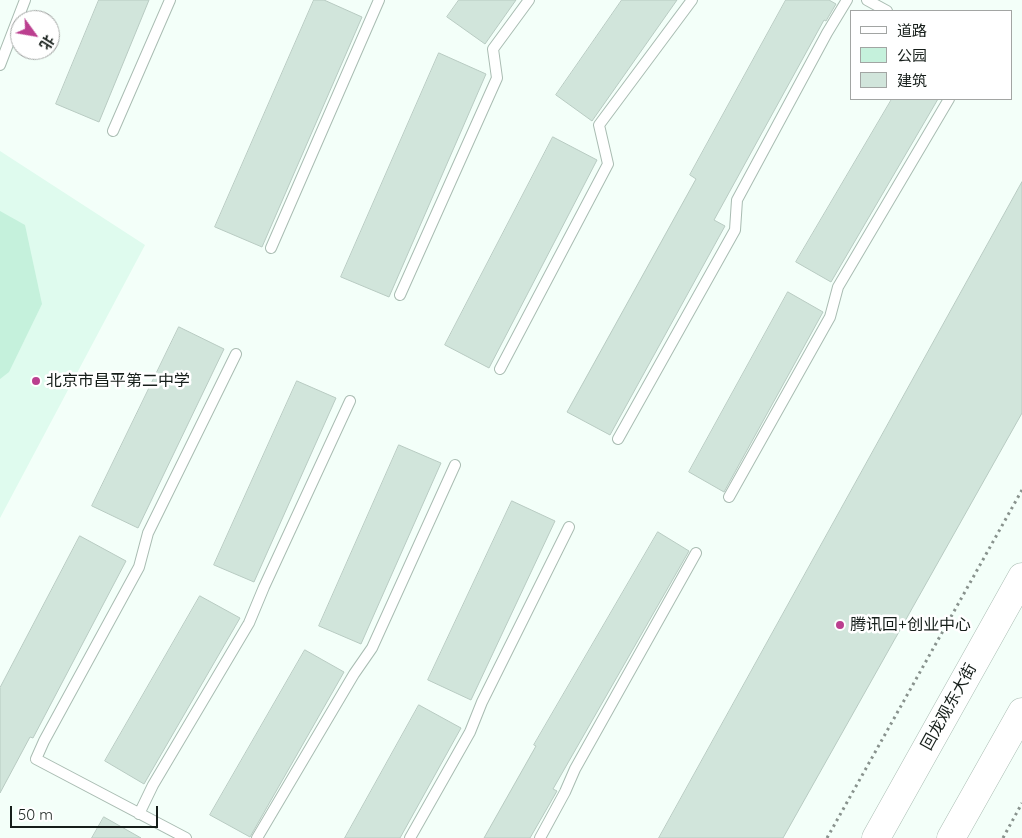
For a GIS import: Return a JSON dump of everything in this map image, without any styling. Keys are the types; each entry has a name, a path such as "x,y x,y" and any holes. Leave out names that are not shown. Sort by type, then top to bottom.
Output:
{"main road":[{"name":"回龙观东大街","path":"876,838 1022,577"},
{"path":"951,838 1022,712"}],"lane":[{"path":"0,65 25,0"},
{"path":"113,131 170,0"},
{"path":"271,248 379,0"},
{"path":"400,294 497,78 493,49 529,0"},
{"path":"500,369 608,164 599,125 692,0"},
{"path":"618,439 735,230 736,200 847,0"},
{"path":"866,0 886,10"},
{"path":"729,498 830,317 838,287 948,100"},
{"path":"186,838 36,760 44,741 139,567 148,533 236,354"},
{"path":"139,814 153,785 249,623 350,401"},
{"path":"257,838 354,674 372,648 455,465"},
{"path":"410,838 470,732 482,702 569,527"},
{"path":"540,838 575,769 696,553"}],"path":[{"path":"827,838 1022,490"},
{"path":"1003,838 1022,803"}],"shaded area":[{"name":"北京市昌平第二中学","path":"0,151 145,245 0,518"}],"green space":[{"path":"0,211 25,225 42,304 9,372 0,379"}],"building":[{"path":"99,0 149,0 99,122 56,104"},
{"path":"314,0 324,0 362,17 262,247 215,227"},
{"path":"459,0 516,0 485,44 447,17"},
{"path":"622,0 677,0 592,121 556,95"},
{"path":"786,0 829,0 836,4 826,21 824,20 714,220 725,226 610,435 567,412 696,179 690,175"},
{"path":"439,53 486,74 389,297 341,277"},
{"path":"891,100 937,100 831,282 796,262"},
{"path":"553,137 597,160 489,368 445,345"},
{"name":"腾讯回+创业中心","path":"1022,182 1022,413 783,838 659,838"},
{"path":"788,292 823,312 724,492 689,472"},
{"path":"179,327 224,349 138,528 92,506"},
{"path":"297,381 336,398 254,582 214,565"},
{"path":"399,445 441,463 361,644 319,626"},
{"path":"512,501 555,521 471,700 428,680"},
{"path":"658,532 689,551 553,789 557,791 530,838 484,838 536,746 534,745"},
{"path":"80,536 126,561 33,738 30,737 0,793 0,688"},
{"path":"200,596 240,618 144,784 105,761"},
{"path":"305,650 344,672 250,837 210,815"},
{"path":"419,705 461,728 400,838 345,838"},
{"path":"104,817 141,838 92,838"}],"place":[{"name":"北京市昌平第二中学","path":"36,381"},
{"name":"腾讯回+创业中心","path":"840,625"}]}
